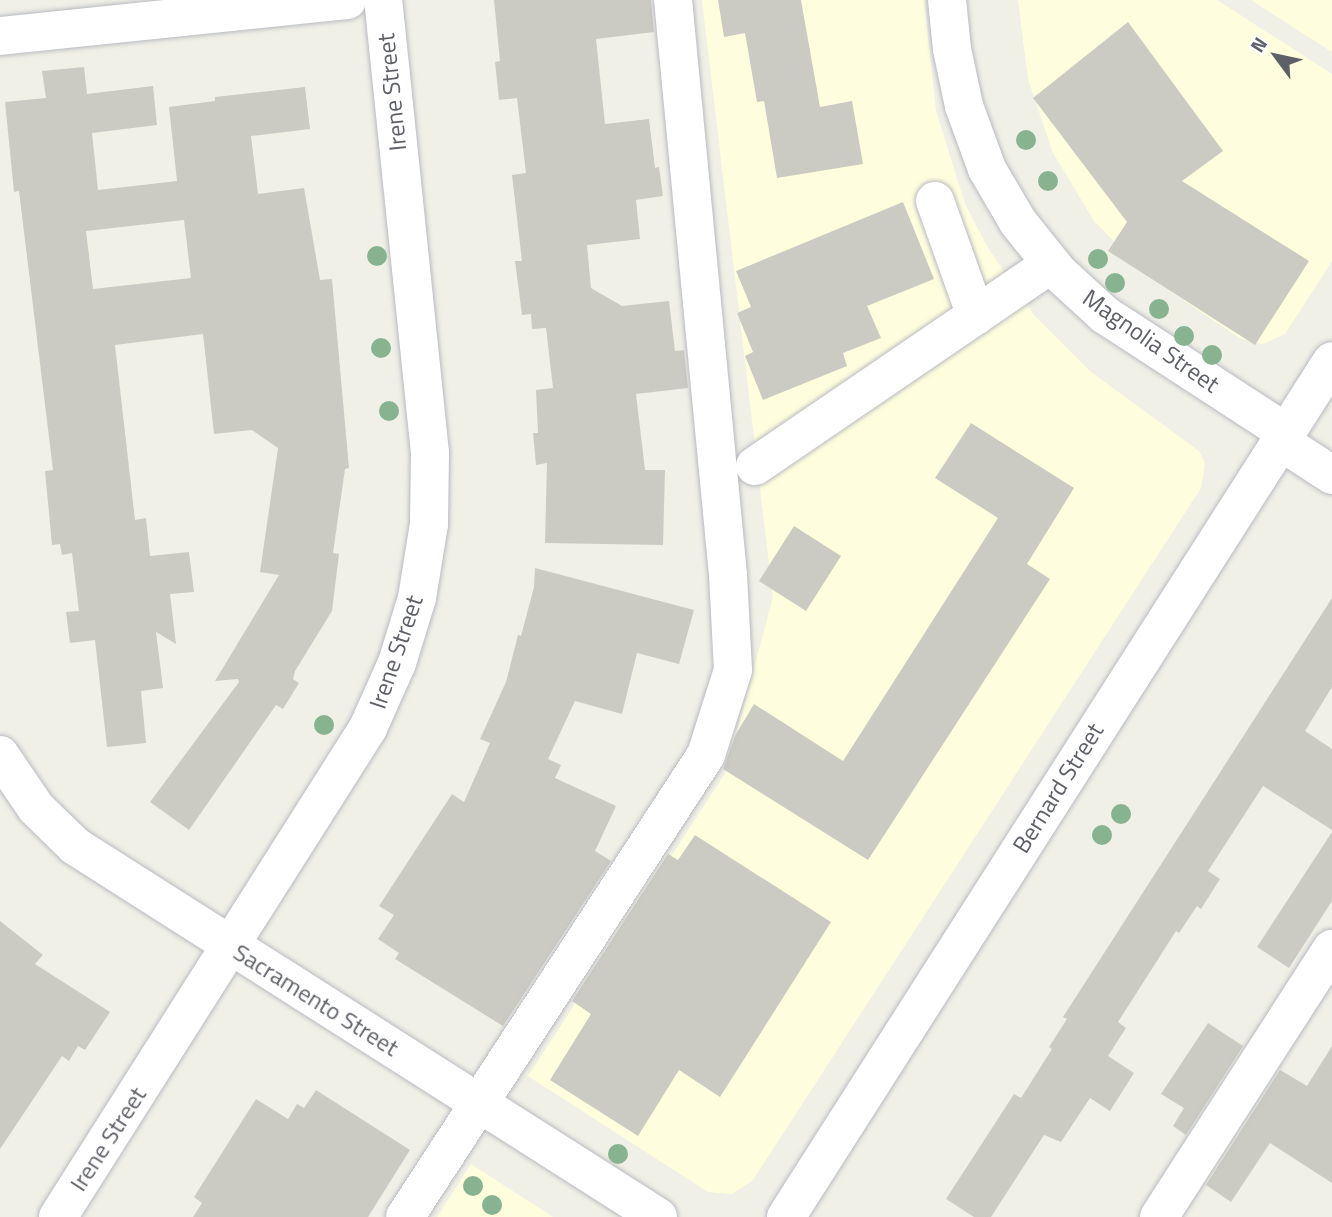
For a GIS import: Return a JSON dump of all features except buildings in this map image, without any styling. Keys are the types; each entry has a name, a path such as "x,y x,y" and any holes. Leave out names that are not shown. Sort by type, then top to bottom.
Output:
{"street":[{"path":"0,36 347,0"},
{"name":"Irene Street","path":"58,1217 368,728 397,663 417,598 429,524 430,453 383,0"},
{"path":"405,1217 706,755 733,670 727,562 673,0"},
{"name":"Magnolia Street","path":"947,0 952,49 964,106 987,169 1006,202 1051,264 1105,315 1282,436 1332,475"},
{"path":"935,201 976,316"},
{"path":"755,466 1051,264"},
{"name":"Bernard Street","path":"786,1217 1332,360"},
{"name":"Sacramento Street","path":"0,755 36,808 75,846 658,1217"},
{"path":"1159,1217 1332,949"}],"shaded area":[{"path":"702,0 924,0 936,111 965,204 988,248 1034,315 1091,372 1199,451 1205,463 1201,488 753,1180 732,1194 708,1192 528,1076 726,772 773,597"},
{"path":"1018,0 1217,0 1332,74 1332,261 1285,334 1263,344 1241,339 1149,277 1094,221 1053,153 1028,79"},
{"path":"1251,0 1332,0 1332,52"},
{"path":"471,1164 553,1217 437,1217"}]}
